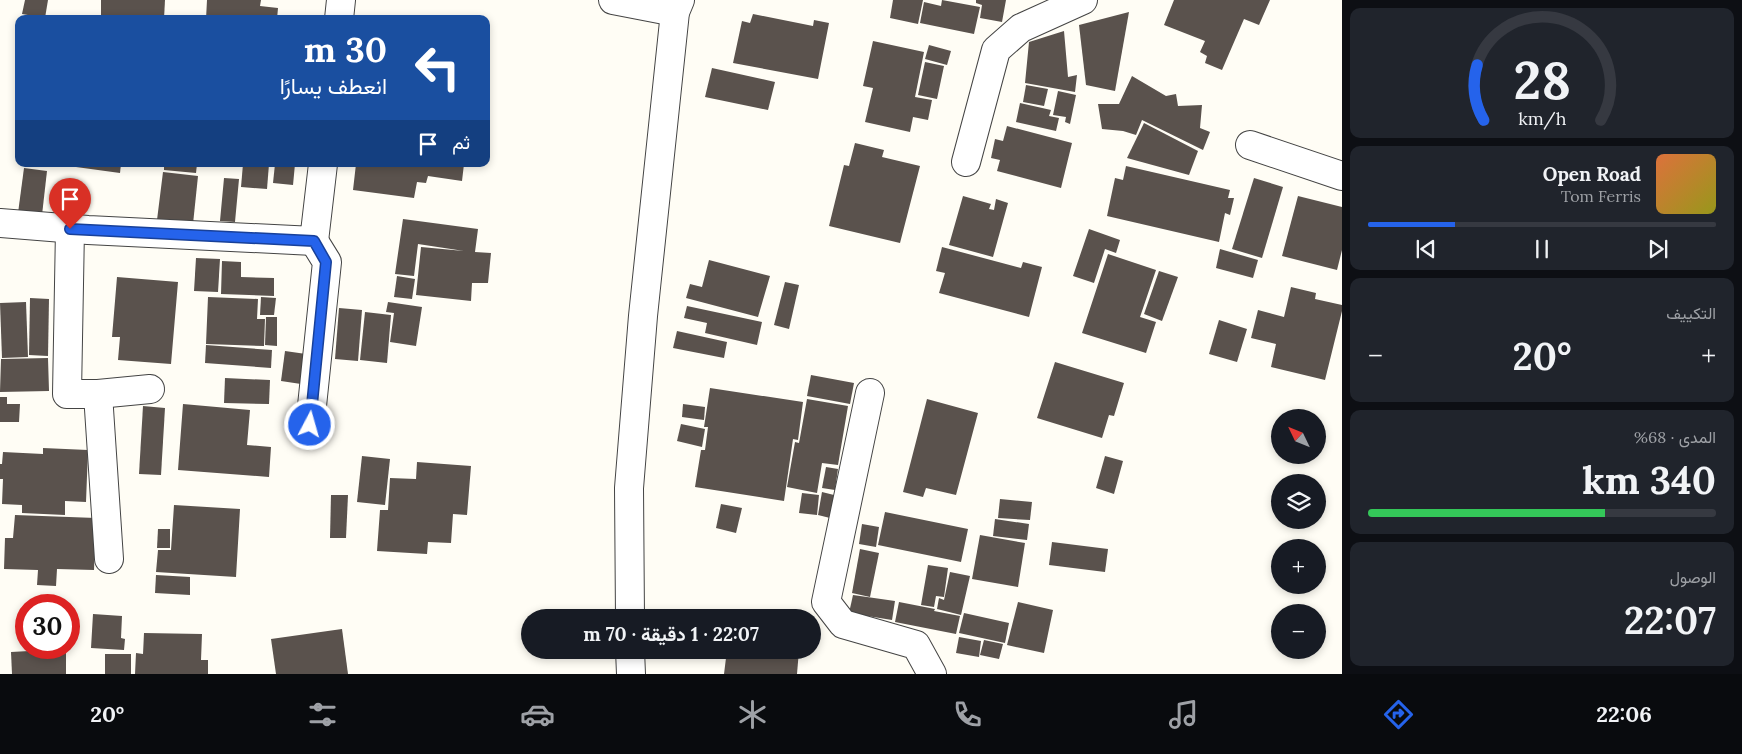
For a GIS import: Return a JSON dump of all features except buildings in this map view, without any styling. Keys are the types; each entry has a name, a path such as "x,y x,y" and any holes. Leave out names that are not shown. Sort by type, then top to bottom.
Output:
{"street":[{"path":"339,15 341,0"},
{"path":"612,0 678,6 643,316 629,488 630,609"},
{"path":"966,162 996,50 1021,28 1083,0"},
{"path":"1250,145 1342,176"},
{"path":"310,425 326,262 314,241 323,167"},
{"path":"0,224 314,241"},
{"path":"70,229 67,394 98,394 150,389"},
{"path":"870,393 826,602 843,624 916,646 932,674"},
{"path":"98,394 110,559"},
{"path":"630,659 631,674"}],"route":[{"path":"70,229 314,241 326,262 310,425"}]}
